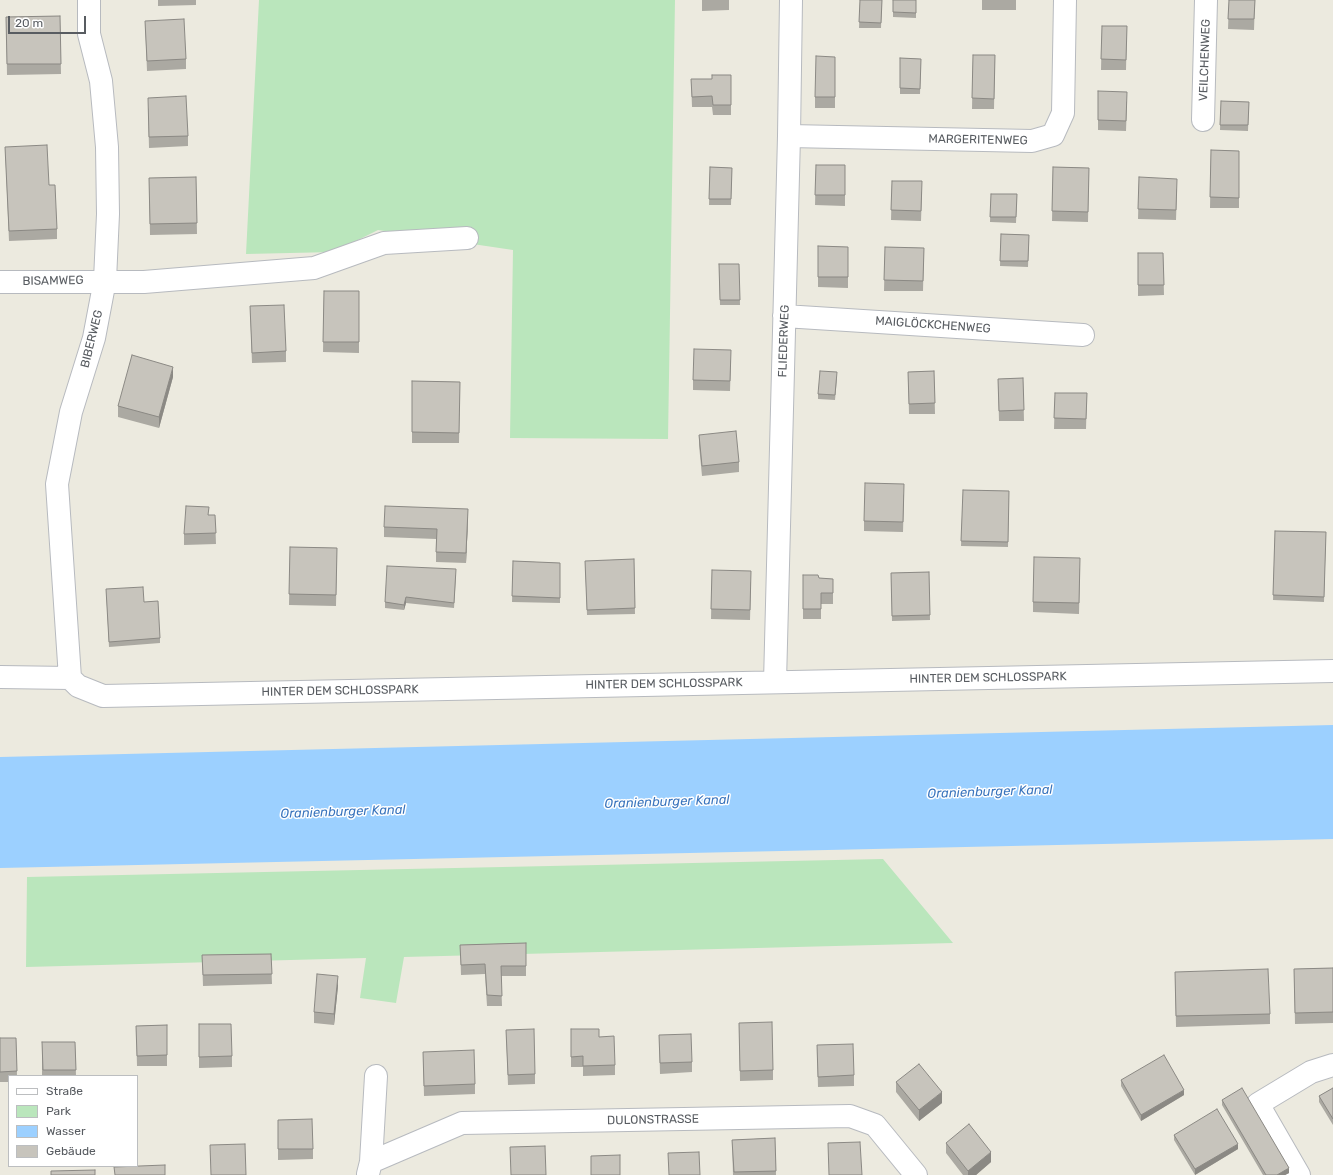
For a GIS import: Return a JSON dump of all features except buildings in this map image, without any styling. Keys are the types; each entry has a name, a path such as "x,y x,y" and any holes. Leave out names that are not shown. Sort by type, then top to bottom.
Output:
{"street":[{"name":"BIBERWEG","path":"70,678 57,484 71,412 94,338 105,280 108,214 107,147 101,81 89,34 89,0"},
{"name":"FLIEDERWEG","path":"775,682 790,136 791,0"},
{"name":"MARGERITENWEG","path":"790,136 1032,141 1053,135 1063,113 1065,0"},
{"name":"VEILCHENWEG","path":"1203,120 1206,0"},
{"name":"BISAMWEG","path":"0,282 105,280 144,282 314,268 384,243 467,238"},
{"name":"MAIGLÖCKCHENWEG","path":"784,316 1083,335"},
{"name":"HINTER DEM SCHLOSSPARK","path":"70,678 78,686 103,696 1333,671"},
{"path":"0,677 70,678"},
{"path":"1299,1175 1258,1104 1311,1072 1333,1065"},
{"path":"369,1168 376,1076"},
{"name":"DULONSTRASSE","path":"369,1168 462,1123 850,1116 875,1125 916,1175"}],"green space":[{"path":"259,0 675,0 668,439 510,438 513,250 378,230 334,252 246,254"},
{"path":"883,859 953,943 404,957 396,1003 360,998 366,958 26,967 27,877"}],"water":[{"name":"Oranienburger Kanal","path":"1333,725 1333,839 0,868 0,757"}]}
